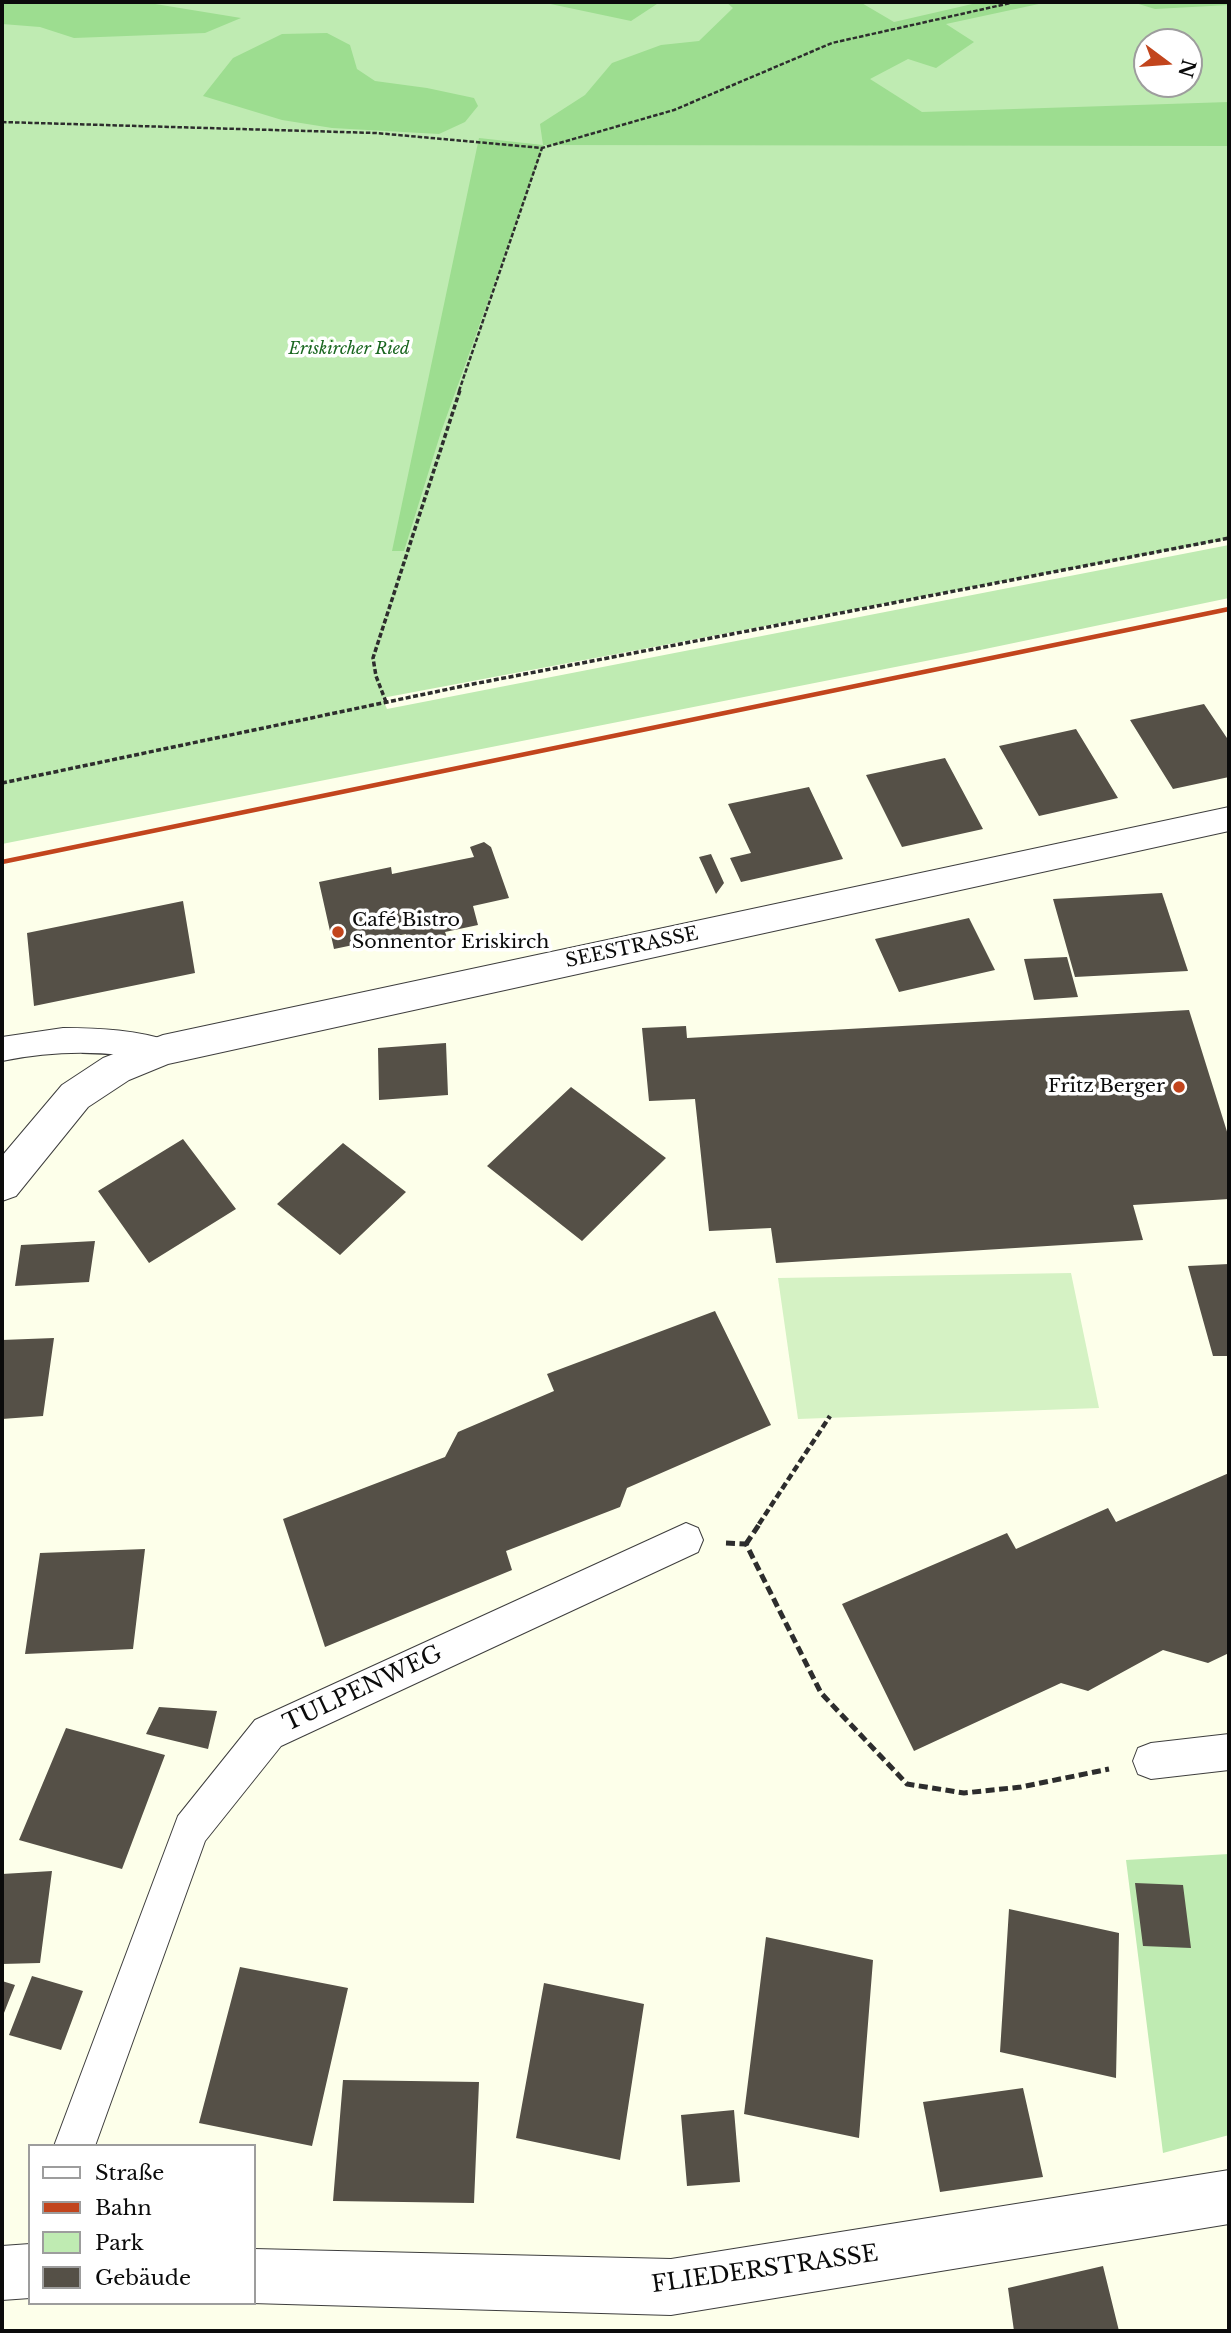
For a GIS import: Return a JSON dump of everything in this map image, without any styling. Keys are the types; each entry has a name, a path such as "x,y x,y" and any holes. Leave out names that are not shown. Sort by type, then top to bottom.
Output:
{"street":[{"name":"SEESTRASSE","path":"2,1184 75,1096 116,1069 163,1050 1229,819"},
{"name":"FLIEDERSTRASSE","path":"256,2277 671,2287 1229,2197"},
{"path":"2,2273 28,2272"}],"lane":[{"path":"2,1049 43,1040 116,1040 163,1050"},
{"name":"TULPENWEG","path":"75,2144 191,1829 268,1733 686,1540"},
{"path":"1151,1761 1229,1752"}],"path":[{"path":"2,122 376,133 542,148 674,110 832,43 1015,2"},
{"path":"386,702 376,676 373,658 495,282 542,148"},
{"path":"2,783 386,702 1229,538"},
{"path":"746,1544 830,1416"},
{"path":"686,1540 746,1544"},
{"path":"746,1544 821,1693 907,1784 964,1793 1021,1787 1151,1761"}],"green space":[{"name":"Eriskircher Ried","path":"2,2 1229,2 1229,539 382,698 387,709 1229,545 1229,598 966,653 2,844"},
{"path":"4,2 143,2 241,18 205,33 74,38 40,27 2,24"},
{"path":"541,2 660,2 631,21"},
{"path":"726,2 860,2 894,22 981,2 1048,2 946,24 974,42 936,68 908,59 870,79 922,112 1229,102 1229,146 544,145 441,432 404,551 392,551 479,138 543,145 540,124 585,95 612,63 661,45 699,41 733,8"},
{"path":"1132,2 1229,2 1229,5 1155,9"},
{"path":"327,33 350,45 357,69 375,81 474,98 478,106 465,122 439,134 332,128 282,120 203,96 233,58 282,34"},
{"path":"1071,1273 1099,1408 798,1419 778,1278"},
{"path":"1229,1854 1229,2135 1163,2153 1126,1860"}],"building":[{"path":"1204,704 1229,741 1229,777 1173,789 1130,720"},
{"path":"1076,729 1118,798 1039,816 999,746"},
{"path":"945,758 983,829 902,847 866,775"},
{"path":"809,787 843,859 741,882 730,858 751,853 728,804"},
{"path":"484,842 491,847 509,898 473,906 478,925 445,932 448,940 409,948 406,934 334,949 319,882 391,867 392,874 474,857 470,847"},
{"path":"711,854 724,883 716,894 699,857"},
{"path":"1162,893 1188,971 1075,977 1053,899"},
{"path":"183,901 195,973 34,1006 27,933"},
{"path":"969,918 995,970 899,992 875,939"},
{"path":"1067,957 1078,997 1034,1000 1024,959"},
{"path":"1189,1010 1229,1138 1229,1199 1133,1205 1143,1240 776,1263 771,1228 709,1231 695,1099 649,1101 642,1028 686,1026 687,1038"},
{"path":"446,1043 448,1095 379,1100 378,1048"},
{"path":"571,1087 666,1158 582,1241 487,1166"},
{"path":"183,1139 236,1209 149,1263 98,1191"},
{"path":"343,1143 406,1192 340,1255 277,1204"},
{"path":"95,1241 89,1282 15,1286 21,1245"},
{"path":"1229,1264 1229,1356 1213,1356 1188,1266"},
{"path":"715,1311 771,1425 627,1488 620,1507 506,1551 512,1570 325,1647 283,1519 445,1457 458,1432 554,1391 547,1374"},
{"path":"54,1338 43,1416 2,1419 2,1340"},
{"path":"1229,1473 1229,1653 1208,1663 1163,1650 1088,1691 1061,1683 914,1751 842,1604 1007,1533 1016,1549 1108,1508 1116,1522"},
{"path":"145,1549 133,1649 25,1654 40,1553"},
{"path":"159,1707 217,1711 208,1749 146,1734"},
{"path":"66,1728 165,1755 122,1869 19,1840"},
{"path":"52,1871 40,1963 2,1964 2,1874"},
{"path":"1135,1883 1183,1885 1191,1948 1143,1946"},
{"path":"1009,1909 1119,1933 1116,2078 1000,2052"},
{"path":"766,1937 873,1960 859,2138 744,2114"},
{"path":"240,1967 348,1988 312,2146 199,2123"},
{"path":"32,1976 83,1991 61,2050 9,2035"},
{"path":"2,1981 15,1985 2,2018"},
{"path":"544,1983 644,2004 620,2160 516,2138"},
{"path":"343,2080 479,2082 474,2203 333,2201"},
{"path":"1023,2088 1043,2177 940,2192 923,2102"},
{"path":"734,2110 740,2182 687,2186 681,2115"},
{"path":"1103,2266 1119,2331 1014,2331 1008,2288"}],"railway":[{"path":"2,862 1229,609"}],"place":[{"name":"Café Bistro Sonnentor Eriskirch","path":"338,932"},
{"name":"Fritz Berger","path":"1179,1087"}]}
